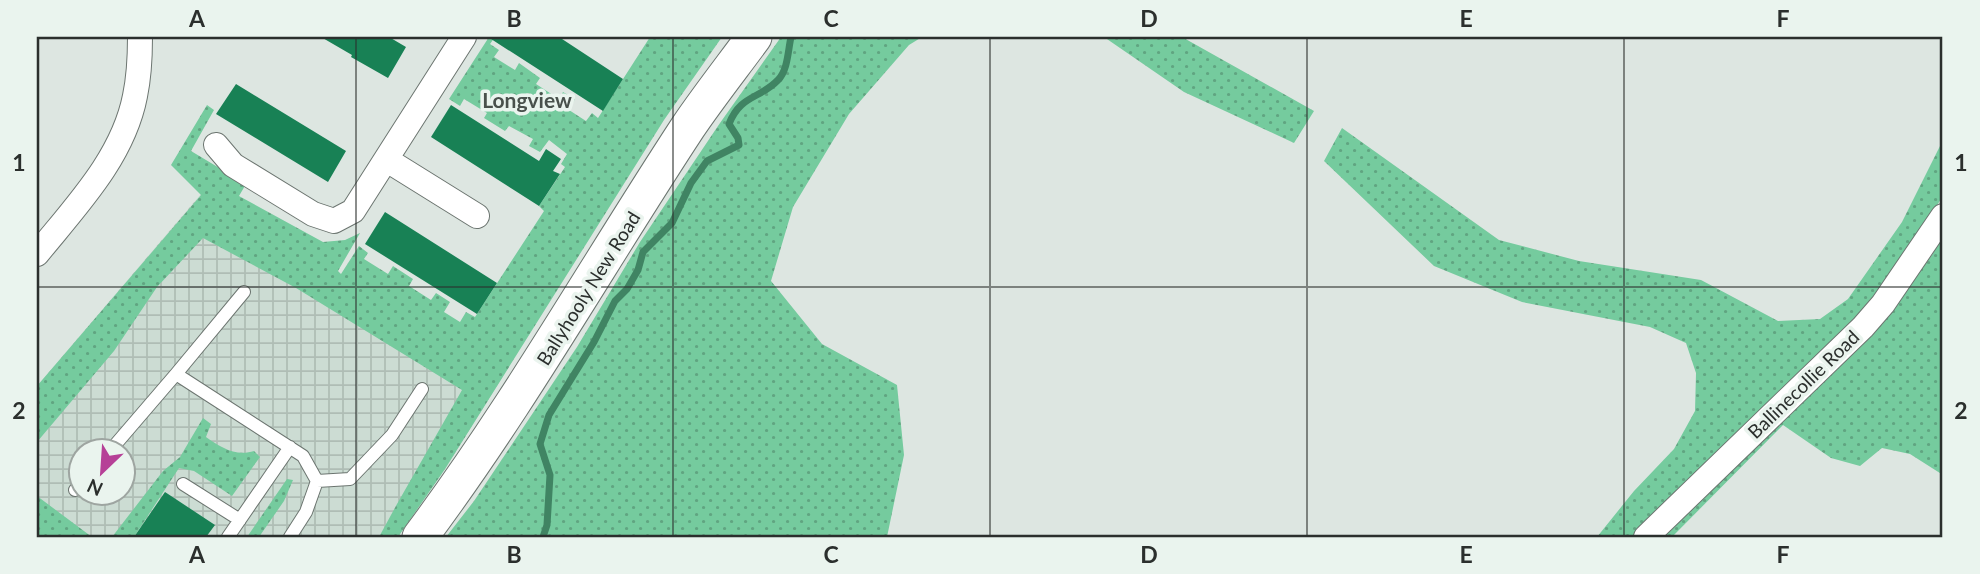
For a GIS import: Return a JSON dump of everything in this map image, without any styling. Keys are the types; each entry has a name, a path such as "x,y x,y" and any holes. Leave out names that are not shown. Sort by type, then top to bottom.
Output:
{"main road":[{"name":"Ballyhooly New Road","path":"420,537 535,372 689,126 754,37"}],"street":[{"path":"37,254 100,176 123,134 135,97 140,37"},
{"path":"216,145 233,166 313,214 334,221 353,211 464,37"},
{"path":"387,160 477,216"},
{"name":"Ballinecollie Road","path":"1646,537 1870,320 1943,216"}],"lane":[{"path":"121,438 244,292"},
{"path":"176,374 303,456 317,481 306,512 290,537"},
{"path":"317,481 350,479 392,435 422,389"},
{"path":"228,537 290,447"},
{"path":"183,484 240,520"}],"shaded area":[{"path":"201,194 337,272 503,376 445,469 398,537 37,537 37,386"}],"green space":[{"path":"489,37 495,37 490,44 499,50 494,57 515,70 519,63 540,78 536,84 559,99 563,92 575,99 569,110 586,121 592,113 598,118 650,37 722,37 664,120 445,469 398,537 379,537 462,390 296,288 203,238 157,287 114,351 37,442 37,386 201,195 171,165 207,105 214,110 191,151 246,184 239,196 323,242 345,240 360,233 338,271 341,274 359,246 368,253 364,259 388,274 393,266 413,279 409,286 431,300 436,293 450,302 444,312 460,322 466,312 475,317 544,211 539,206 565,167 561,164 567,154 549,140 540,152 529,146 533,139 509,126 505,131 484,118 487,113 464,99 460,106 449,99"},
{"path":"781,37 922,37 909,45 849,114 793,207 771,281 822,344 897,385 904,455 887,537 446,537 474,501 577,347 640,242"},
{"path":"1104,37 1182,37 1314,111 1294,143 1184,92"},
{"path":"1342,128 1499,240 1579,261 1701,280 1778,321 1820,319 1848,299 1902,222 1943,140 1943,195 1920,236 1876,301 1632,537 1597,537 1634,491 1674,449 1695,411 1696,373 1686,343 1650,327 1522,302 1434,266 1324,161"},
{"path":"1943,234 1943,475 1910,454 1882,448 1860,466 1831,458 1783,425 1672,537 1660,537 1876,328 1932,255"},
{"path":"203,418 211,424 206,437 211,441 235,452 254,451 260,457 232,496 194,471 179,468 134,537 112,537 163,471 180,457"},
{"path":"287,479 293,480 284,501 259,537 247,537"},
{"path":"37,496 92,537 37,537"}],"building":[{"path":"321,37 389,37 406,47 388,78"},
{"path":"488,37 559,37 623,79 603,111"},
{"path":"236,84 346,151 328,182 216,114"},
{"path":"451,105 539,161 546,149 561,159 553,171 560,174 539,206 431,137"},
{"path":"385,212 497,283 477,314 365,244"},
{"path":"165,492 215,525 206,537 134,537"}],"waterway":[{"path":"543,537 547,525 550,475 540,444 549,415 594,342 615,301 627,289 638,270 643,252 672,223 691,183 707,161 739,145 738,138 729,124 745,102 771,86 781,76 786,65 791,37"}],"district":[{"name":"Longview","path":"527,99"}]}
